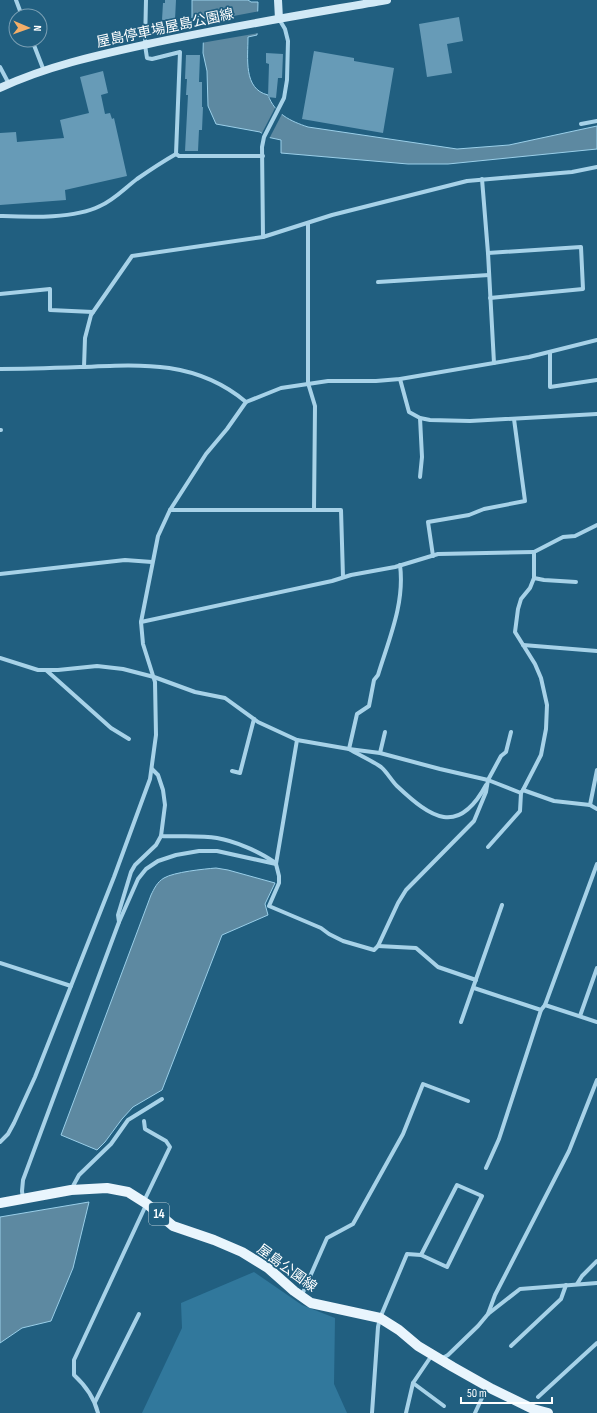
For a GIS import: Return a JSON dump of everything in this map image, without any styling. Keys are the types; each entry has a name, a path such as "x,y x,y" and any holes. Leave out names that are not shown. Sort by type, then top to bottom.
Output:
{"main road":[{"path":"278,0 279,19"},
{"name":"屋島停車場屋島公園線","path":"0,88 44,71 100,54 260,22 387,0"},
{"name":"屋島公園線","path":"0,1203 71,1190 107,1188 128,1192 145,1203 173,1226 214,1240 242,1252 268,1268 301,1297 311,1303 380,1318 399,1330 418,1346 487,1387 533,1409 548,1413"}],"street":[{"path":"146,0 145,45 147,58 180,52 176,154"},
{"path":"263,237 262,147 264,137 284,98 287,80 288,41 285,29 279,19"},
{"path":"35,48 44,71"},
{"path":"0,67 9,84"},
{"path":"581,124 597,121"},
{"path":"176,154 179,156 263,156"},
{"path":"0,216 56,216 94,209 116,197 148,171 176,154"},
{"path":"84,367 85,338 93,312 132,256 263,237 332,215 467,181 572,172 597,167"},
{"path":"482,179 494,363"},
{"path":"308,223 308,383 315,406 314,510"},
{"path":"488,253 581,247 583,289 490,298"},
{"path":"378,282 489,275"},
{"path":"0,294 50,289 50,310 93,312"},
{"path":"0,1142 8,1134 14,1123 35,1076 132,830 150,779 156,735 155,682 143,644 141,622 158,536 170,510 206,454 227,429 246,402 281,388 328,381 376,381 400,379 550,352 597,340"},
{"path":"550,352 550,387 597,380"},
{"path":"0,369 131,365 162,366 191,372 212,381 240,396 246,402"},
{"path":"400,379 409,412 420,418 437,420 597,414"},
{"path":"420,418 422,457 420,477"},
{"path":"433,556 428,522 469,515 484,508 525,501 514,418"},
{"path":"170,510 341,510 344,577"},
{"path":"141,622 313,585 351,574 400,565 438,554 534,552 563,537 575,536 597,525"},
{"path":"488,847 520,811 522,792 541,755 546,729 547,705 541,678 535,664 515,632 518,609 521,600 530,588 534,578 534,552"},
{"path":"0,574 125,560 152,562"},
{"path":"348,749 357,714 369,706 374,680 378,675 395,625 402,578 400,565"},
{"path":"534,578 576,582"},
{"path":"523,645 597,651"},
{"path":"0,658 38,670 58,670 97,666 123,669 154,677 195,692 225,698 254,719 297,740 380,753 488,781 554,801 590,805 597,809"},
{"path":"46,670 111,728 129,739"},
{"path":"232,771 240,773 254,719"},
{"path":"380,753 385,732"},
{"path":"348,749 382,768 396,784 433,814 446,818 464,813 470,809 488,781 501,756 506,752 511,732"},
{"path":"297,740 276,864 280,876 279,883 269,906 321,928 343,941 374,950 378,946 398,903 406,890 474,821 486,792 488,781"},
{"path":"119,922 118,915 131,872 135,865 156,845 161,836 165,805 163,790 158,775 152,769"},
{"path":"590,805 597,770"},
{"path":"161,836 217,838 236,843 276,864"},
{"path":"23,1199 23,1180 119,922 138,879 146,869 158,861 176,855 199,852 217,851 276,864"},
{"path":"486,1168 499,1139 541,1010 545,1005 597,864"},
{"path":"461,1022 502,906"},
{"path":"378,946 416,948 438,967 476,980"},
{"path":"0,963 71,986"},
{"path":"580,1016 597,968"},
{"path":"474,988 541,1010"},
{"path":"545,1005 597,1022"},
{"path":"488,1314 495,1295 569,1151 597,1080"},
{"path":"301,1297 327,1238 353,1224 403,1134 423,1084 468,1101"},
{"path":"71,1190 79,1175 111,1144 128,1120 162,1099"},
{"path":"98,1413 95,1402 86,1386 74,1375 74,1360 170,1147 166,1141 145,1129 144,1121"},
{"path":"372,1413 378,1327 380,1318 407,1254 422,1255 447,1267 482,1196 457,1185 422,1255"},
{"path":"577,1284 582,1276 597,1261"},
{"path":"406,1413 413,1383 436,1357 448,1355 478,1326 488,1314 520,1289 597,1283"},
{"path":"511,1346 561,1299 566,1285"},
{"path":"95,1402 139,1314"},
{"path":"538,1397 597,1343"},
{"path":"413,1383 444,1406"},
{"path":"475,1413 487,1387"}],"shaded area":[{"path":"192,0 248,0 251,2 258,2 257,35 248,37 248,63 251,80 260,92 268,95 271,102 279,112 301,125 457,149 509,145 597,126 597,149 448,164 408,164 281,153 281,140 267,137 260,132 216,124 208,106 207,71 203,53 204,15 192,18"},
{"path":"216,868 275,883 265,904 268,915 222,935 162,1090 133,1107 97,1150 61,1135 151,895 155,888 162,880 175,874"},
{"path":"89,1202 73,1268 51,1321 22,1328 0,1343 0,1217"},
{"path":"254,1272 302,1305 335,1318 334,1384 347,1413 142,1413 182,1328 181,1303"}],"pier":[{"path":"260,11 259,33 201,43 202,22"},
{"path":"275,108 283,112 269,139 261,135"}],"building":[{"path":"165,0 176,0 175,20 162,20 163,3 165,3"},
{"path":"459,17 463,41 447,44 452,73 427,77 419,24"},
{"path":"314,51 354,58 354,61 394,68 383,133 302,119"},
{"path":"266,53 283,54 282,78 278,78 276,98 268,97 269,64 266,63"},
{"path":"186,55 200,55 199,82 202,82 203,107 202,130 199,130 198,151 185,151 188,95 186,95 187,79 185,79"},
{"path":"103,71 108,93 101,95 105,114 110,113 112,119 114,118 127,176 65,190 66,200 0,205 0,133 16,132 17,142 64,138 60,120 89,113 80,77"}]}
